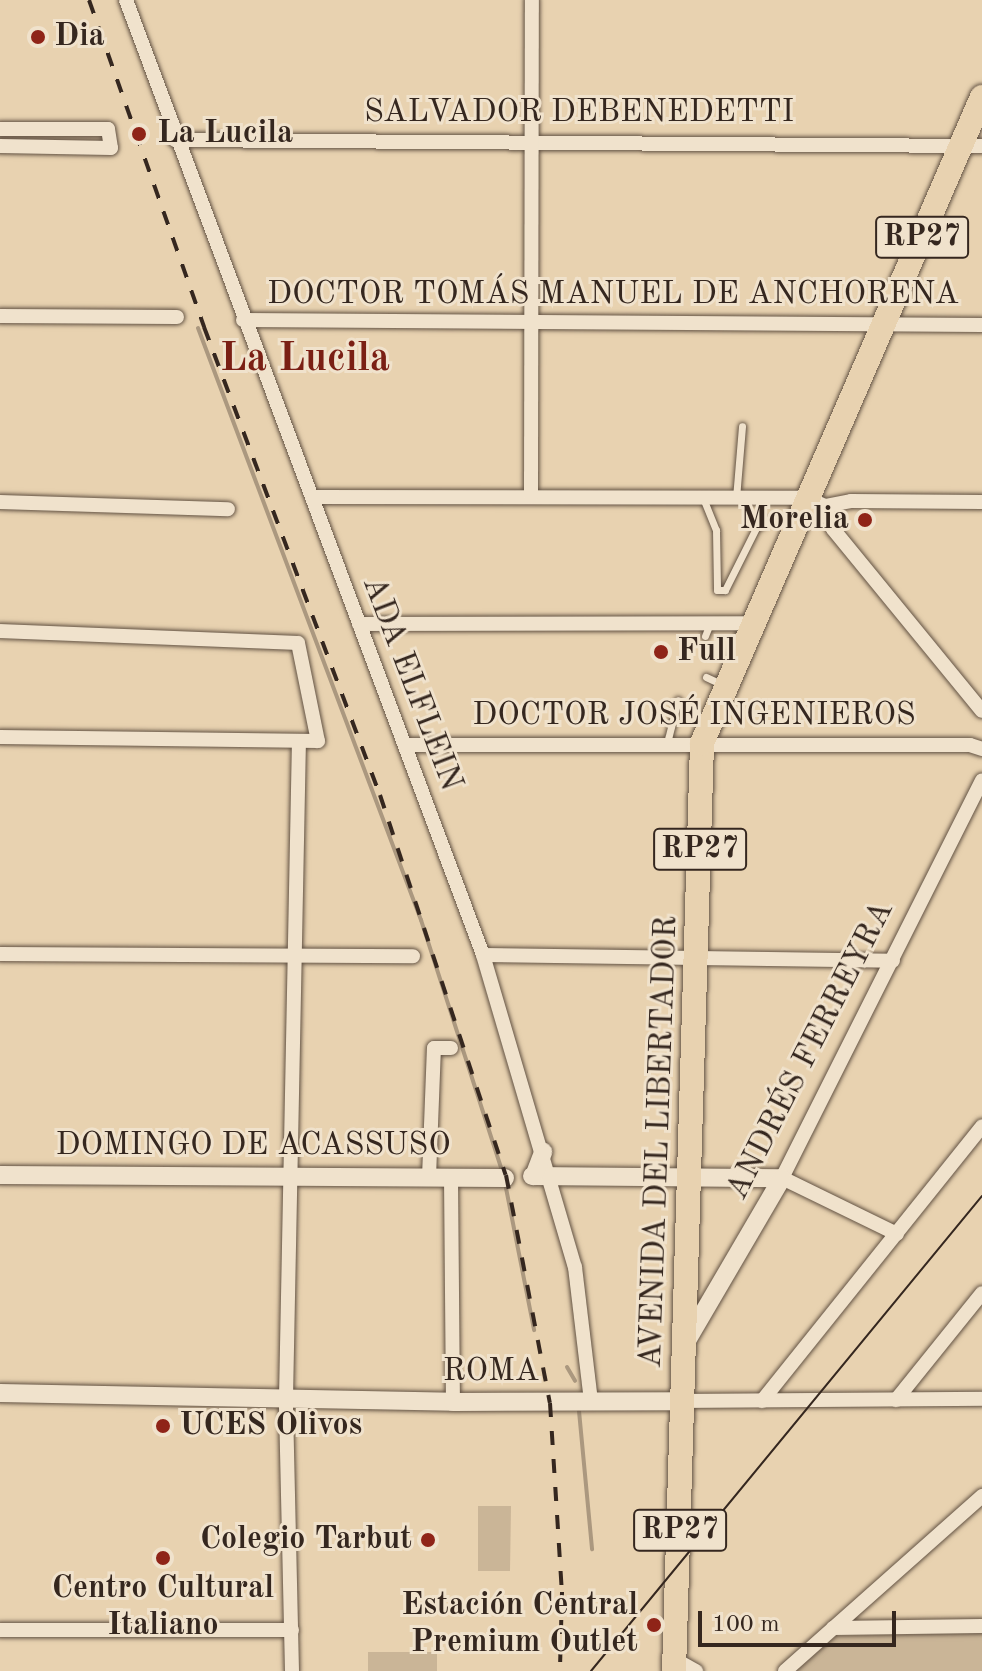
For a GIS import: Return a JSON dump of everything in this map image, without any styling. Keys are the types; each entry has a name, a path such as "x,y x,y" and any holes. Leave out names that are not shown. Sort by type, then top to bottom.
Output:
{"main road":[{"name":"AVENIDA DEL LIBERTADOR","path":"681,1662 685,1344 702,743 716,682 816,502 883,327 971,146 982,97"}],"street":[{"name":"ADA ELFLEIN","path":"126,0 175,140 483,955 543,1152"},
{"path":"531,497 532,0"},
{"path":"0,129 108,129 111,148 0,146"},
{"name":"SALVADOR DEBENEDETTI","path":"175,140 532,139 971,146"},
{"path":"0,316 177,317"},
{"name":"DOCTOR TOMÁS MANUEL DE ANCHORENA","path":"243,320 531,320 883,327 982,325"},
{"path":"312,497 982,502"},
{"path":"0,502 228,509"},
{"path":"816,502 833,529 982,711"},
{"path":"359,624 707,630 750,623"},
{"path":"0,631 298,643 318,741 0,737"},
{"path":"292,1671 286,1398 292,1176 292,953 299,741"},
{"name":"DOCTOR JOSÉ INGENIEROS","path":"405,745 702,743 970,745 982,749"},
{"name":"ANDRÉS FERREYRA","path":"685,1344 782,1178 982,781"},
{"path":"0,954 292,953 413,956"},
{"path":"483,955 698,955 893,961"},
{"path":"429,1177 434,1048 451,1048"},
{"path":"762,1401 982,1126"},
{"path":"543,1152 543,1180 575,1267 591,1402"},
{"name":"DOMINGO DE ACASSUSO","path":"0,1175 505,1178"},
{"path":"451,1177 453,1402"},
{"path":"543,1180 782,1178 897,1234"},
{"path":"896,1400 982,1293"},
{"name":"ROMA","path":"0,1393 453,1402 762,1401 830,1405 982,1399"},
{"path":"785,1671 982,1496"},
{"path":"833,1628 982,1626"},
{"path":"0,1630 292,1630"}],"lane":[{"path":"736,498 742,426"},
{"path":"703,498 716,530 717,590 725,590 756,528 769,520"},
{"path":"667,743 678,700"},
{"path":"681,1662 684,1589 692,1577"}],"shaded area":[{"path":"478,1506 511,1506 510,1571 478,1571"},
{"path":"982,1633 982,1671 796,1671 836,1636"},
{"path":"368,1652 437,1652 437,1671 368,1671"}],"waterway":[{"path":"198,328 421,920 502,1171"},
{"path":"505,1183 534,1330"},
{"path":"567,1367 575,1381"},
{"path":"579,1411 592,1549"}],"tram line":[{"path":"591,1671 982,1196"}],"railway":[{"path":"89,0 204,327 380,795 506,1175 550,1403 562,1592 560,1671"}],"place":[{"name":"Dia","path":"38,37"},
{"name":"La Lucila","path":"139,134"},
{"name":"Morelia","path":"865,520"},
{"name":"Full","path":"661,652"},
{"name":"UCES Olivos","path":"163,1426"},
{"name":"Colegio Tarbut","path":"428,1540"},
{"name":"Centro Cultural Italiano","path":"163,1558"},
{"name":"Estación Central Premium Outlet","path":"654,1625"}],"district":[{"name":"La Lucila","path":"305,360"}]}
